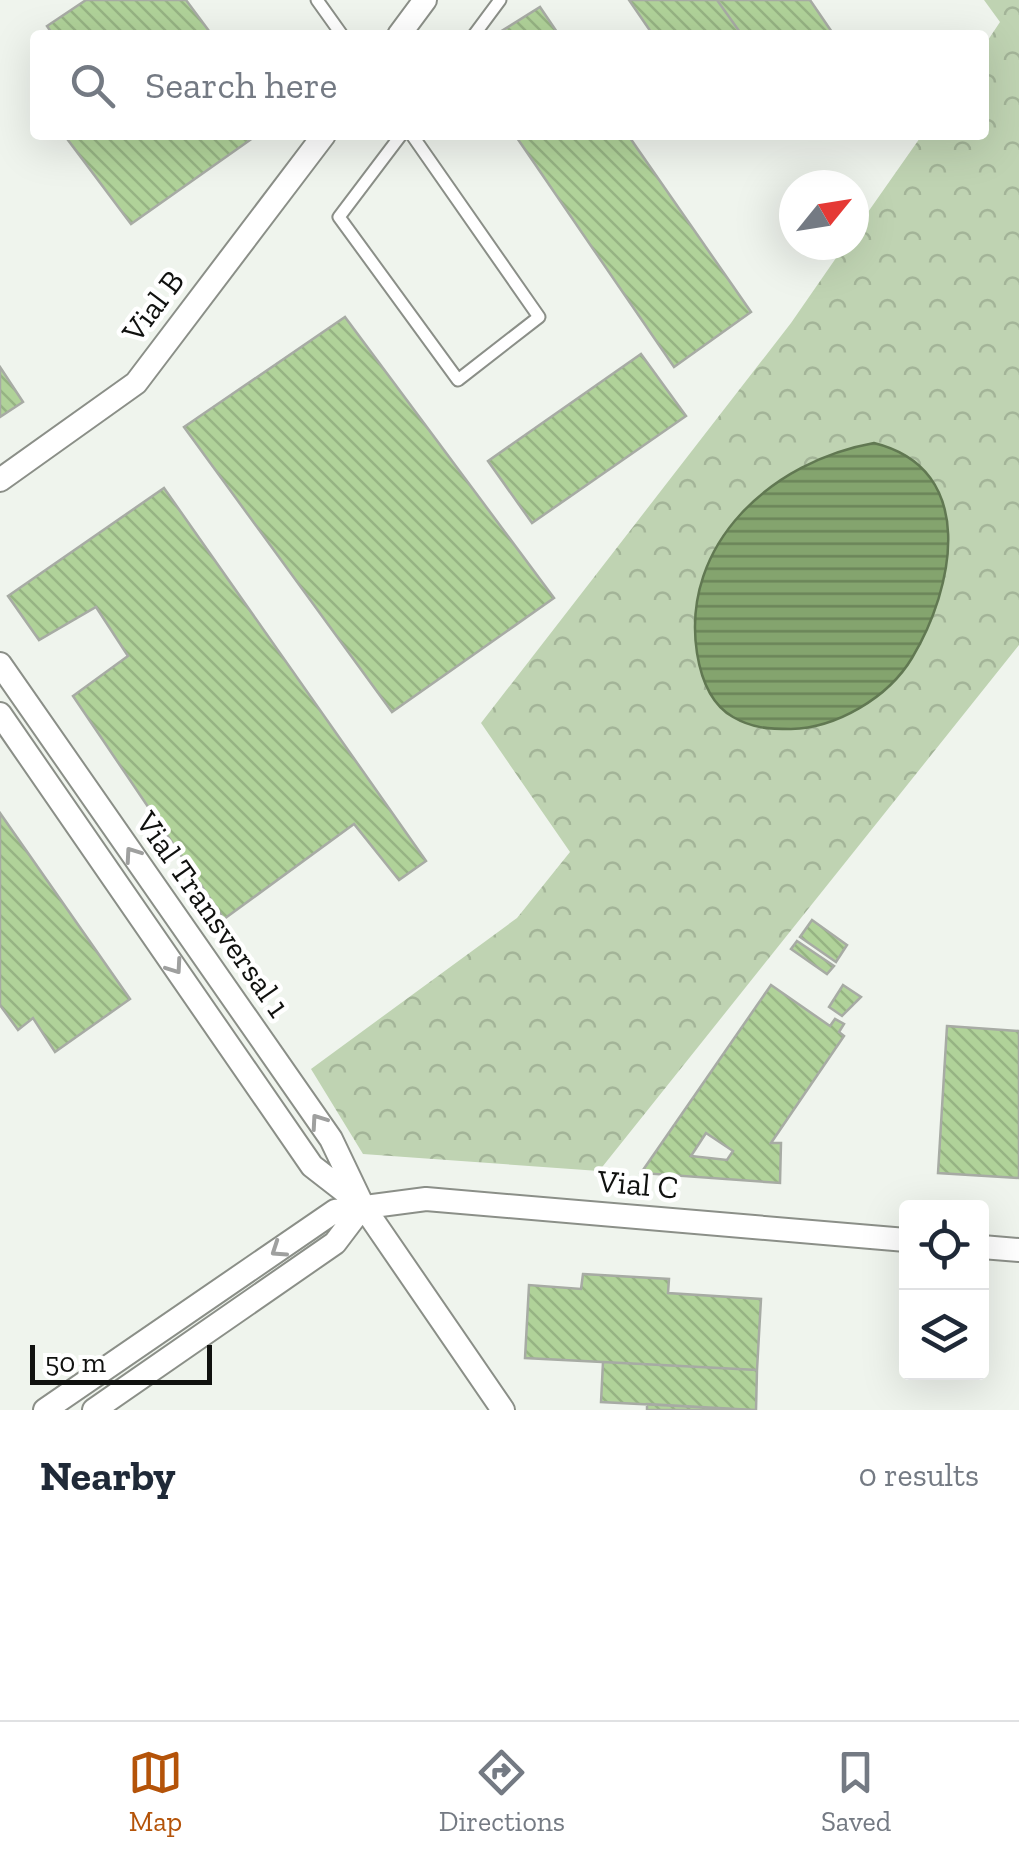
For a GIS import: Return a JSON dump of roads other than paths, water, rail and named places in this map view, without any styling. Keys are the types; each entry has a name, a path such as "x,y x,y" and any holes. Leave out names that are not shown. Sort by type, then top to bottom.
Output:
{"street":[{"path":"403,30 425,0"},
{"name":"Vial B","path":"0,480 136,383 320,140"},
{"name":"Vial Transversal 1","path":"0,664 330,1139 363,1206 503,1410"},
{"name":"Vial Transversal 1","path":"0,714 312,1166 363,1206"},
{"name":"Vial C","path":"45,1410 335,1212 363,1206 426,1199 899,1239"},
{"path":"94,1410 335,1244 363,1206"},
{"path":"989,1248 1019,1250"}],"lane":[{"path":"317,0 338,30"},
{"path":"478,30 500,0"},
{"path":"397,140 339,218 458,380 539,317 415,140"}]}
